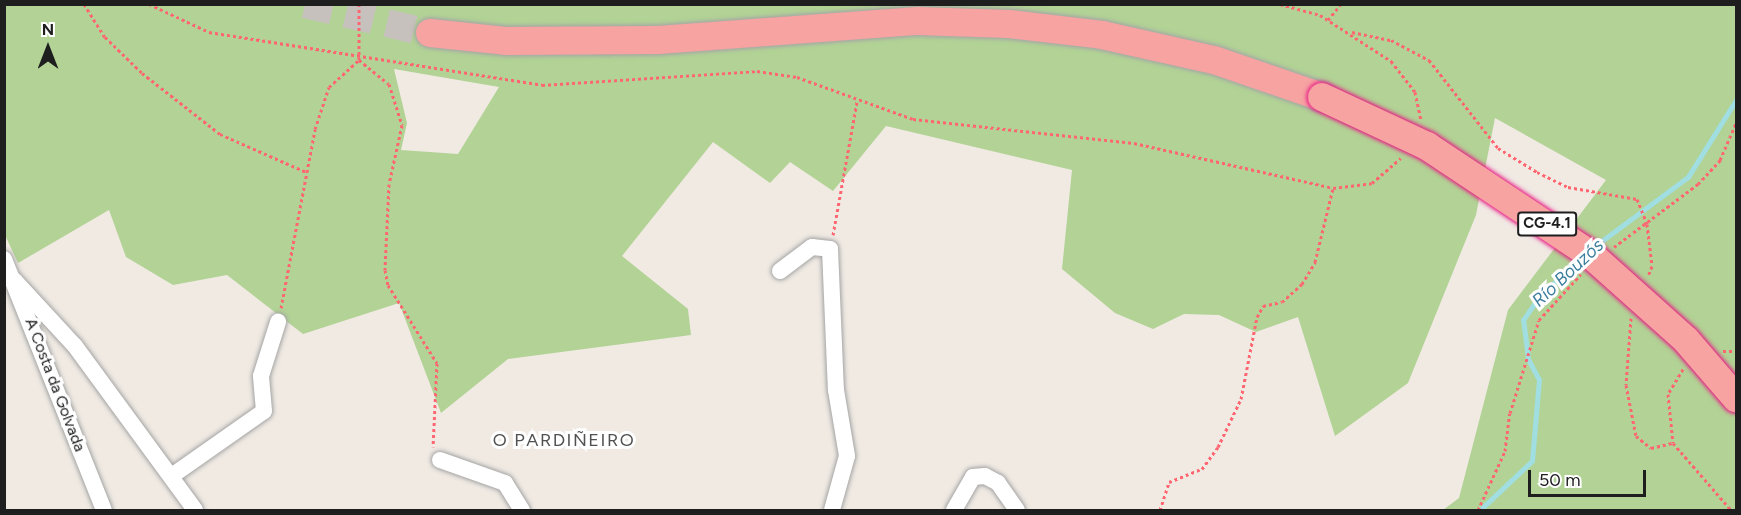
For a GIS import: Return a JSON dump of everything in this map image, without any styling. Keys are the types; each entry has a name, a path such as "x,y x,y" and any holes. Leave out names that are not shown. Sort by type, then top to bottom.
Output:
{"highway":[{"name":"CG-4.1","path":"430,33 506,40 658,40 918,21 1009,24 1102,34 1214,60 1322,97 1427,146 1591,255 1686,340 1737,398"}],"street":[{"path":"780,271 812,247 830,249 836,390 847,456 832,510"},
{"name":"A Costa da Golvada","path":"4,259 104,510"},
{"path":"14,280 75,346 173,476 195,510"},
{"path":"173,476 264,411 261,376 278,322"},
{"path":"440,460 505,483 522,510"},
{"path":"954,510 973,477 985,476 998,483 1017,510"}],"path":[{"path":"84,4 105,37 142,74 220,134 306,172"},
{"path":"149,4 209,32 359,60 542,85 757,71 797,77 857,101 913,119 1134,143 1333,188 1371,183 1404,154"},
{"path":"278,322 306,172 329,87 359,60 359,4"},
{"path":"1280,4 1328,20 1391,61 1415,92 1421,120 1417,129"},
{"path":"1328,20 1341,4"},
{"path":"1348,31 1391,40 1429,60 1498,148 1568,187 1637,199 1647,224 1652,266 1643,287"},
{"path":"359,60 389,84 402,125 389,183 385,270 388,285 437,363 432,454 440,460"},
{"path":"830,249 857,101"},
{"path":"1612,249 1647,224 1720,160 1737,123"},
{"path":"1160,510 1169,482 1202,469 1218,447 1240,399 1257,317 1263,306 1282,302 1302,284 1315,262 1333,188"},
{"path":"1478,510 1505,451 1510,413 1539,320 1585,270"},
{"path":"1635,309 1627,356 1630,414 1636,436 1651,448 1673,443"},
{"path":"1719,351 1737,351"},
{"path":"1692,363 1668,394 1673,443 1731,510"}],"green space":[{"path":"4,5 1736,5 1736,510 1443,510 1459,498 1508,310 1606,180 1495,118 1476,215 1408,383 1335,436 1298,317 1256,332 1219,315 1184,314 1153,329 1115,313 1062,269 1072,170 886,126 833,191 790,162 770,183 713,142 622,256 688,309 691,335 508,359 441,413 399,303 303,334 227,275 173,285 126,257 109,210 18,263 4,233","holes":["394,69 499,87 458,154 401,150 407,123"]}],"waterway":[{"name":"Río Bouzós","path":"1595,246 1688,177 1736,100"},
{"name":"Río Bouzós","path":"1480,510 1532,461 1539,380 1528,359 1523,320 1542,293 1581,260"}],"tunnel":[{"path":"305,4 430,33"}],"district":[{"name":"O PARDIÑEIRO","path":"564,440"}]}
